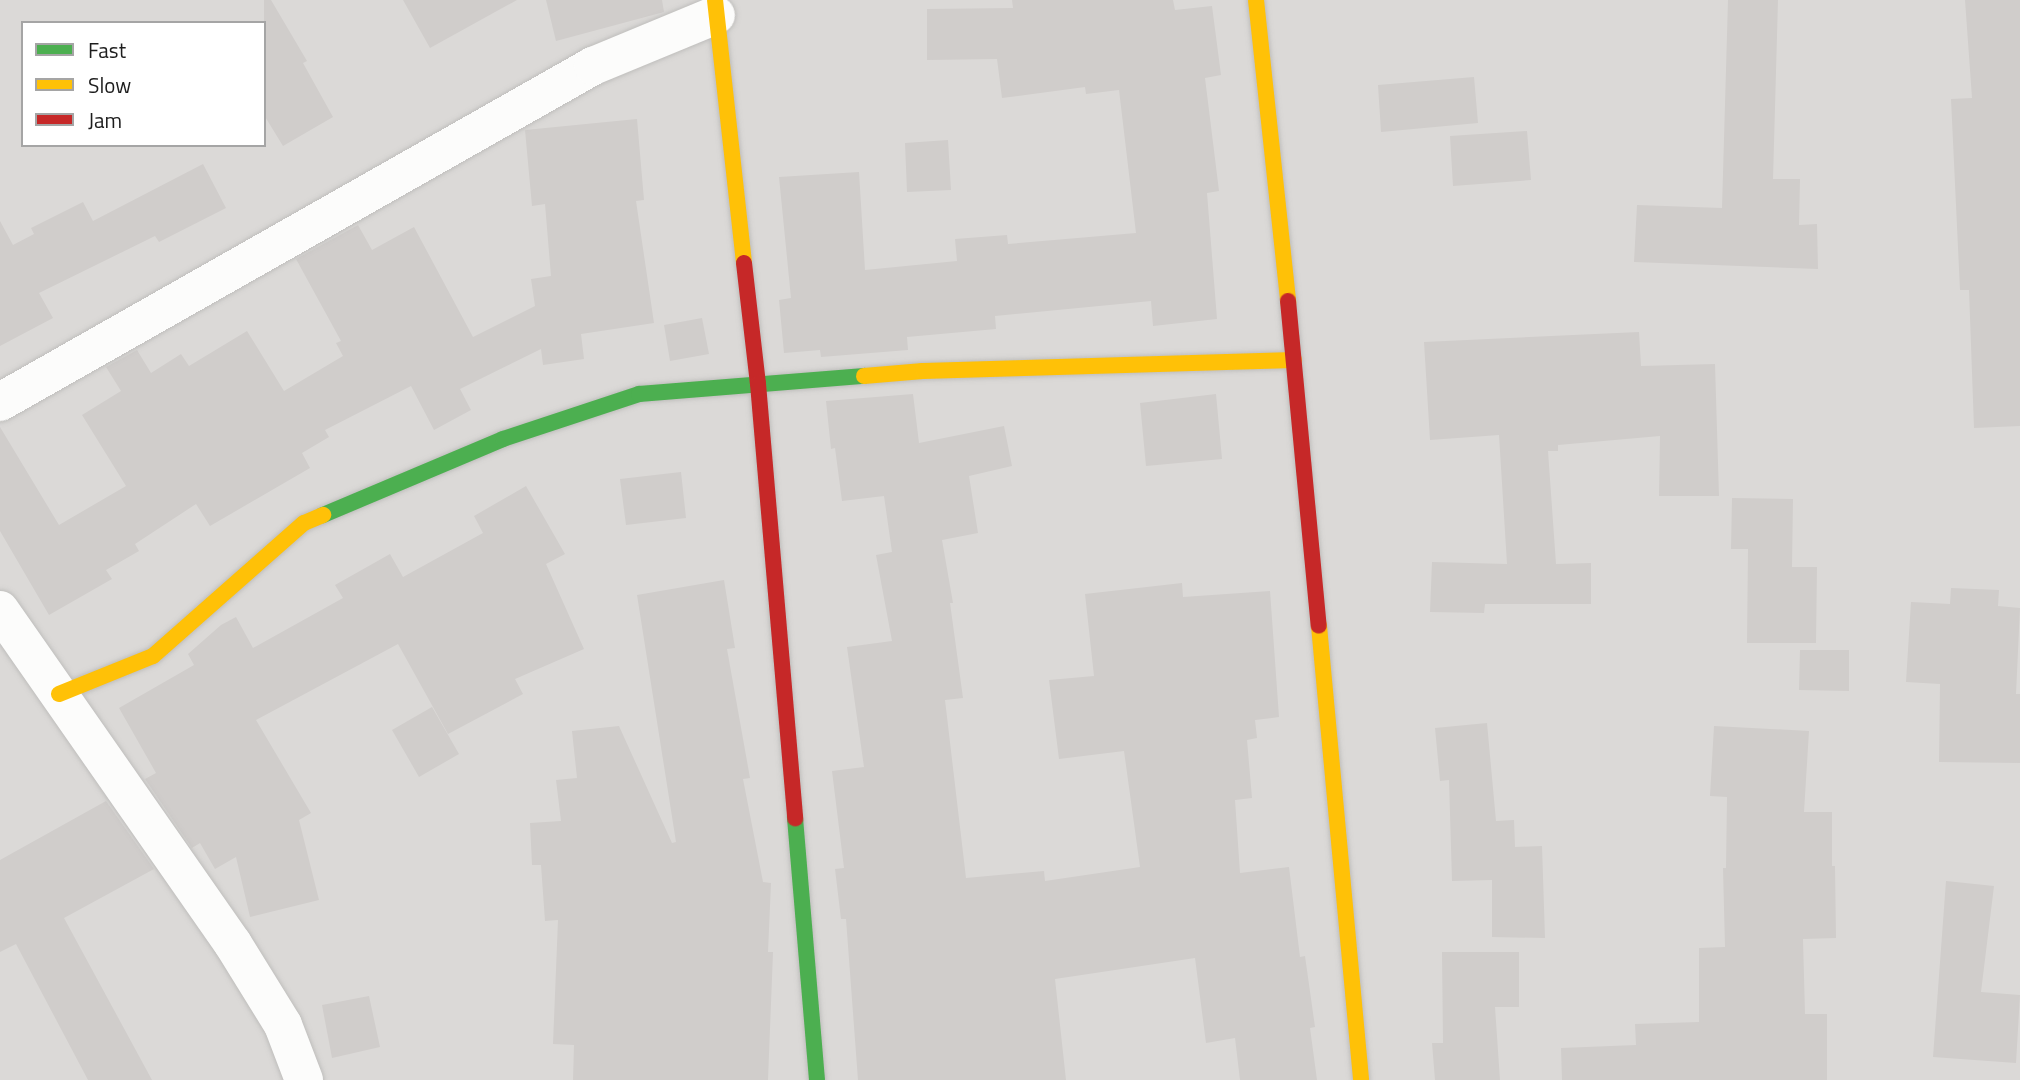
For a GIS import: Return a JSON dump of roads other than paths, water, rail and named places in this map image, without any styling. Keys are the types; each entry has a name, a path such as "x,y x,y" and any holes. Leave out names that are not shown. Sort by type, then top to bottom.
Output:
{"street":[{"path":"1256,0 1294,360 1361,1080"},
{"path":"0,402 593,66 715,8 758,384 817,1080"},
{"path":"59,694 153,656 304,523 503,439 639,394 923,371 1294,360"},
{"path":"0,610 233,944 283,1025 303,1080"}]}
